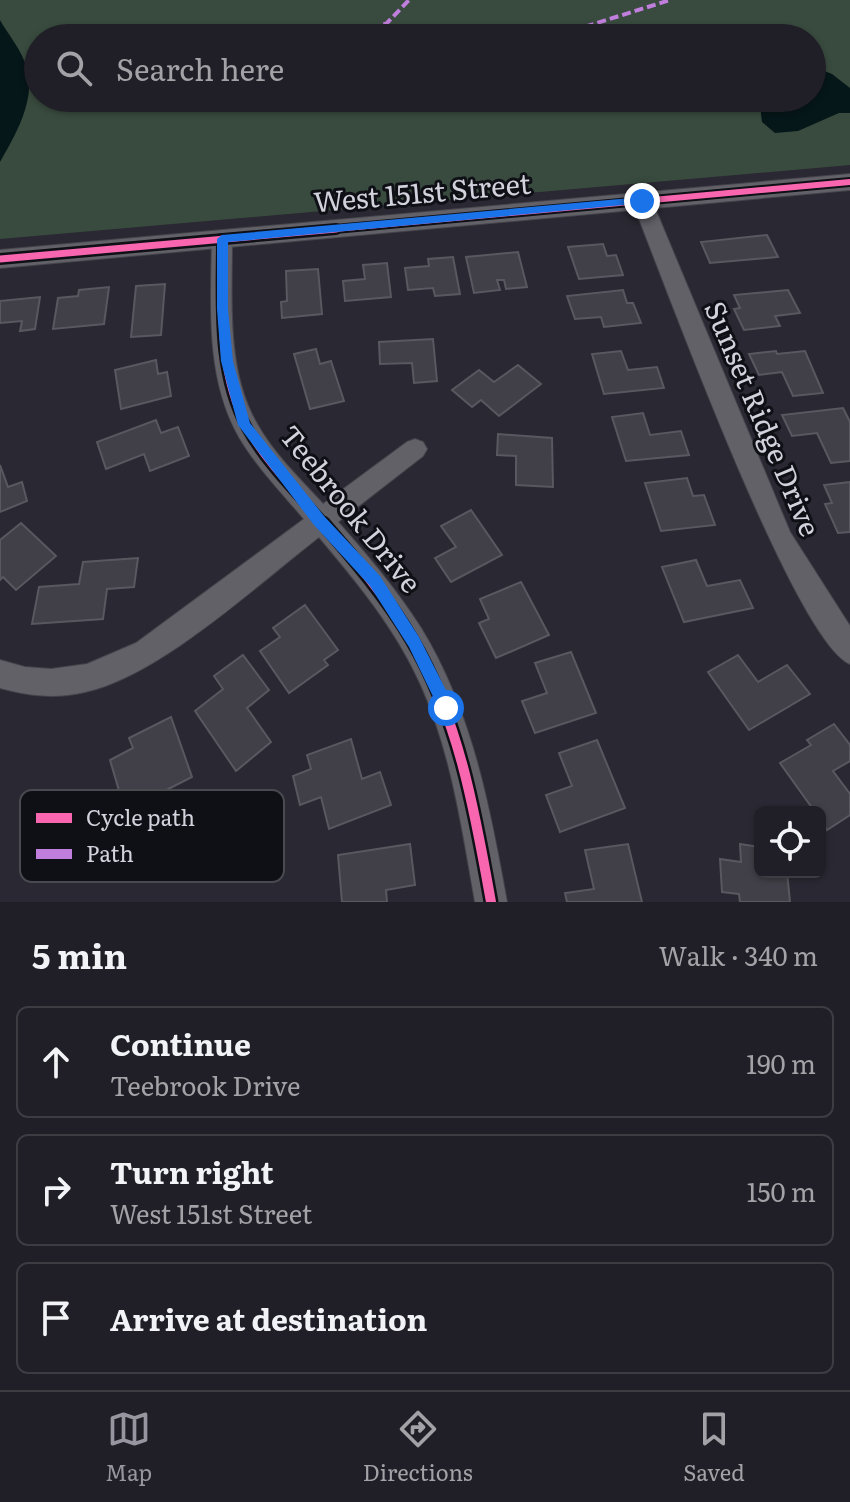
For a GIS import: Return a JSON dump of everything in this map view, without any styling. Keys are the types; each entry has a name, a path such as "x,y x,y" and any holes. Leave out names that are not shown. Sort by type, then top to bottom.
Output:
{"street":[{"name":"West 151st Street","path":"0,259 850,182"},
{"name":"Sunset Ridge Drive","path":"642,201 780,538 817,602 850,650"},
{"name":"Teebrook Drive","path":"222,239 225,340 235,399 245,425 319,521 375,581 432,674 464,765 491,902"},
{"path":"0,674 25,681 51,683 87,678 146,653 415,449"}],"green space":[{"path":"0,0 850,0 850,165 0,239"}],"shaded area":[{"path":"0,20 24,61 24,111 0,162"},
{"path":"826,72 850,88 850,113 839,113 798,131 775,133 762,122 761,112 826,112"}],"building":[{"path":"767,235 778,257 710,263 701,242"},
{"path":"603,244 607,256 616,255 623,275 579,279 568,247"},
{"path":"518,252 527,287 506,289 504,280 497,280 500,290 474,293 466,257"},
{"path":"453,257 460,294 435,296 433,288 408,290 405,268 429,266 428,259"},
{"path":"387,263 391,297 345,301 343,281 365,279 363,265"},
{"path":"318,269 322,314 282,318 281,302 287,301 286,271"},
{"path":"165,284 161,335 131,337 136,286"},
{"path":"109,287 104,324 53,329 58,298 78,296 79,290"},
{"path":"623,290 627,303 633,303 641,323 604,327 601,317 575,319 567,296"},
{"path":"788,290 800,313 775,316 780,326 744,330 734,309 740,308 734,295"},
{"path":"40,297 35,329 20,331 22,321 0,323 0,301"},
{"path":"433,339 437,381 414,383 412,363 380,364 379,342"},
{"path":"316,349 320,364 331,361 344,401 310,409 294,354"},
{"path":"621,351 628,370 657,367 664,388 604,394 592,354"},
{"path":"776,351 777,354 805,351 823,393 793,396 782,372 759,375 749,354"},
{"path":"156,360 158,374 167,372 171,396 121,409 115,370"},
{"path":"518,365 541,384 499,416 481,400 472,407 452,390 479,370 494,382"},
{"path":"843,408 850,422 850,461 831,463 817,433 792,436 782,415"},
{"path":"643,413 650,435 681,431 689,455 626,461 612,417"},
{"path":"156,420 161,433 178,427 189,456 150,471 144,454 106,469 97,442"},
{"path":"498,434 552,438 553,487 516,485 516,456 497,455"},
{"path":"0,465 8,487 22,482 27,501 0,512"},
{"path":"687,478 693,496 704,495 715,525 661,531 645,483"},
{"path":"850,482 850,532 838,533 825,504 832,503 824,485"},
{"path":"471,510 502,555 451,582 435,558 456,547 441,526"},
{"path":"21,523 56,556 16,590 3,577 0,580 0,540"},
{"path":"138,558 134,587 107,589 103,619 32,624 39,587 79,584 83,562"},
{"path":"696,560 707,586 740,580 753,608 684,622 662,567"},
{"path":"521,582 549,635 496,658 479,623 489,619 480,599"},
{"path":"305,605 338,650 324,660 328,665 289,693 260,651 280,637 273,628"},
{"path":"571,652 596,713 535,733 522,701 547,693 535,663"},
{"path":"243,655 269,690 247,708 271,742 236,771 195,711 223,689 214,676"},
{"path":"738,655 758,682 787,665 810,694 749,730 708,672"},
{"path":"171,717 192,777 166,790 119,790 110,760 133,748 129,738"},
{"path":"834,724 850,745 850,761 833,771 850,794 850,815 827,830 826,806 811,806 780,763 811,745 807,740"},
{"path":"351,739 362,779 380,772 391,805 329,829 321,797 300,805 293,776 311,769 307,755"},
{"path":"597,740 625,808 560,832 546,795 572,786 559,753"},
{"path":"410,844 415,885 386,890 387,902 342,902 338,855"},
{"path":"628,844 642,902 567,902 565,893 594,889 585,850"},
{"path":"740,844 754,846 754,878 788,878 790,902 740,902 739,894 722,892 720,859 741,862"}],"marked path":[{"path":"384,24 409,0"},
{"path":"594,24 670,0"}],"cycle path":[{"path":"0,259 850,182"},
{"path":"222,239 225,359 236,405 256,442 383,595 429,671 464,768 491,902"}],"route":[{"path":"446,708 432,674 375,581 319,521 245,425 235,399 227,361 222,309 222,239 642,201"}]}
